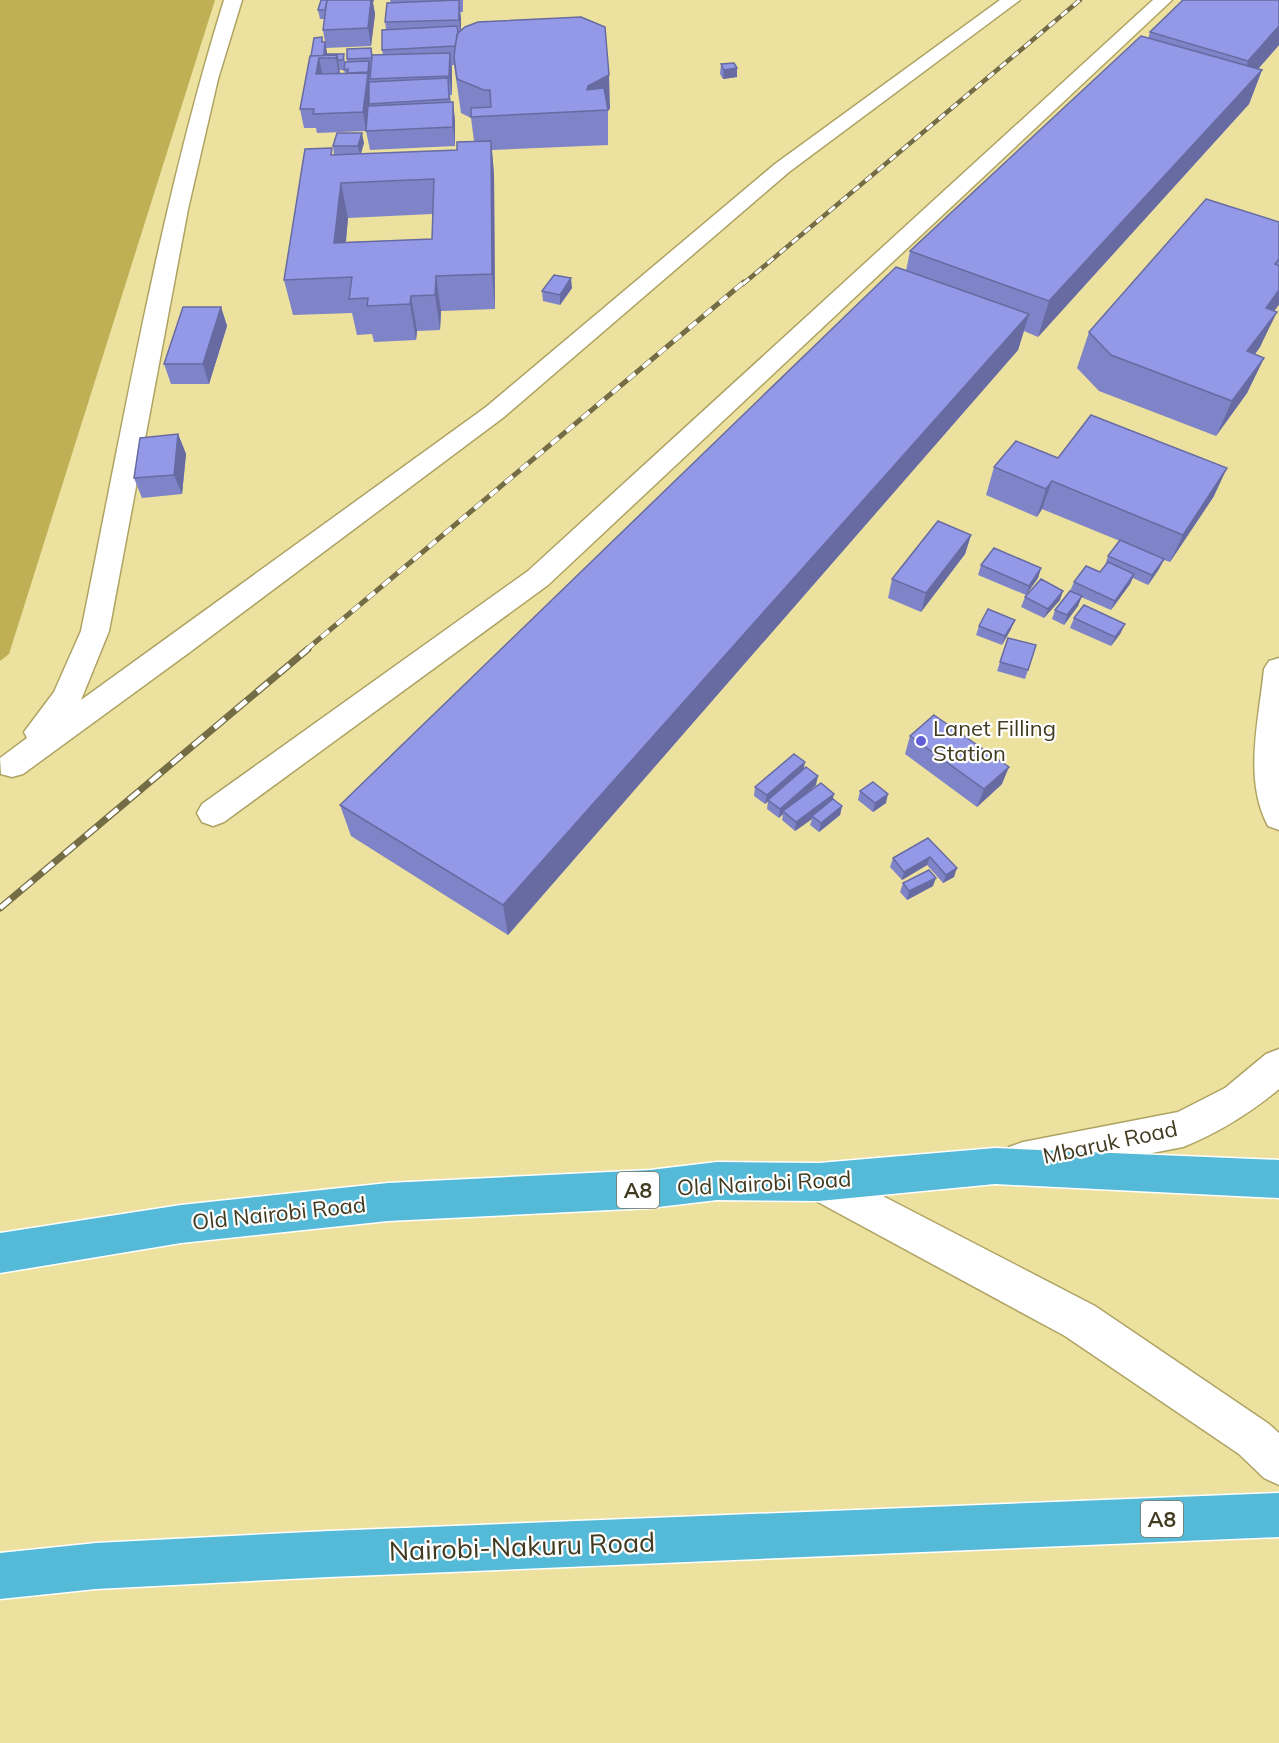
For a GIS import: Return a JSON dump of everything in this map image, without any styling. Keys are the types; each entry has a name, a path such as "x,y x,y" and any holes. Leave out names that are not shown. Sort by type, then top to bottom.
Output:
{"highway":[{"name":"Old Nairobi Road","path":"0,1253 181,1224 388,1202 650,1189 717,1181 819,1182 995,1166 1279,1179"},
{"name":"Nairobi-Nakuru Road","path":"0,1576 108,1565 1279,1515"}],"street":[{"path":"6,769 67,698 95,631 177,209 212,68 233,0"},
{"path":"6,769 180,645 495,412 782,168 1011,0"},
{"path":"213,813 538,578 1163,0"},
{"path":"1279,669 1269,773 1279,817"},
{"name":"Mbaruk Road","path":"995,1166 1183,1129 1238,1100 1279,1066"},
{"path":"819,1182 1080,1321 1254,1439 1279,1463"}],"shaded area":[{"path":"0,0 215,0 9,654 0,661"}],"building":[{"path":"321,0 327,0 325,10 318,10"},
{"path":"327,0 371,0 368,28 323,30"},
{"path":"459,0 459,20 385,22 387,3"},
{"path":"1183,0 1279,0 1279,26 1248,61 1150,32"},
{"path":"581,17 605,27 609,75 588,86 587,90 604,88 608,110 471,117 471,108 491,107 490,90 484,90 457,79 454,57 457,34 465,27 478,22"},
{"path":"457,26 455,46 382,50 382,30"},
{"path":"1141,36 1262,70 1049,301 910,251"},
{"path":"322,37 322,42 325,42 324,54 344,54 343,60 338,60 337,55 311,56 314,38"},
{"path":"371,48 372,58 347,59 347,49"},
{"path":"450,53 449,76 370,79 372,55"},
{"path":"337,55 336,58 319,58 316,74 368,73 363,112 313,114 314,109 300,109 310,56"},
{"path":"369,61 368,72 348,73 348,69 344,70 345,62"},
{"path":"734,63 737,68 724,70 721,64"},
{"path":"448,78 449,99 369,104 369,82"},
{"path":"453,102 453,127 366,131 368,106"},
{"path":"337,133 362,133 358,146 333,146"},
{"path":"491,141 492,274 436,276 435,295 411,296 410,304 367,306 368,298 349,299 352,277 284,280 305,149 332,148 331,155 457,150 457,142","holes":["434,179 432,239 334,243 341,183"]},
{"path":"1206,199 1279,222 1279,259 1275,264 1279,266 1279,290 1266,308 1277,312 1247,351 1264,358 1232,401 1111,355 1089,332"},
{"path":"896,267 1029,314 503,905 340,805"},
{"path":"554,275 571,278 560,295 542,291"},
{"path":"183,307 221,307 203,364 164,364"},
{"path":"1091,415 1227,468 1183,535 1052,481 1046,489 994,467 1016,441 1058,458"},
{"path":"178,434 174,475 134,478 140,438"},
{"path":"938,521 971,535 926,593 892,579"},
{"path":"1120,540 1164,559 1152,575 1108,556"},
{"path":"994,548 1041,568 1029,586 981,565"},
{"path":"1108,562 1134,574 1115,601 1074,582 1086,566 1100,572"},
{"path":"1041,579 1063,591 1048,609 1025,597"},
{"path":"1070,591 1082,596 1067,615 1055,610"},
{"path":"1084,605 1125,624 1115,637 1074,618"},
{"path":"988,609 1015,620 1005,636 979,626"},
{"path":"1008,638 1036,645 1028,670 1000,662"},
{"path":"934,715 1009,767 984,789 910,736"},
{"path":"794,754 805,762 767,795 755,787"},
{"path":"806,767 818,776 780,809 768,800"},
{"path":"873,782 888,794 875,803 860,791"},
{"path":"821,783 834,794 796,822 783,811"},
{"path":"833,799 842,806 821,823 812,816"},
{"path":"928,838 957,868 946,875 930,857 904,872 893,858"},
{"path":"929,870 936,878 909,891 903,883"}],"railway":[{"path":"743,284 1080,0"},
{"path":"306,650 744,282"},
{"path":"0,908 308,649"}],"place":[{"name":"Lanet Filling Station","path":"921,741"}]}
